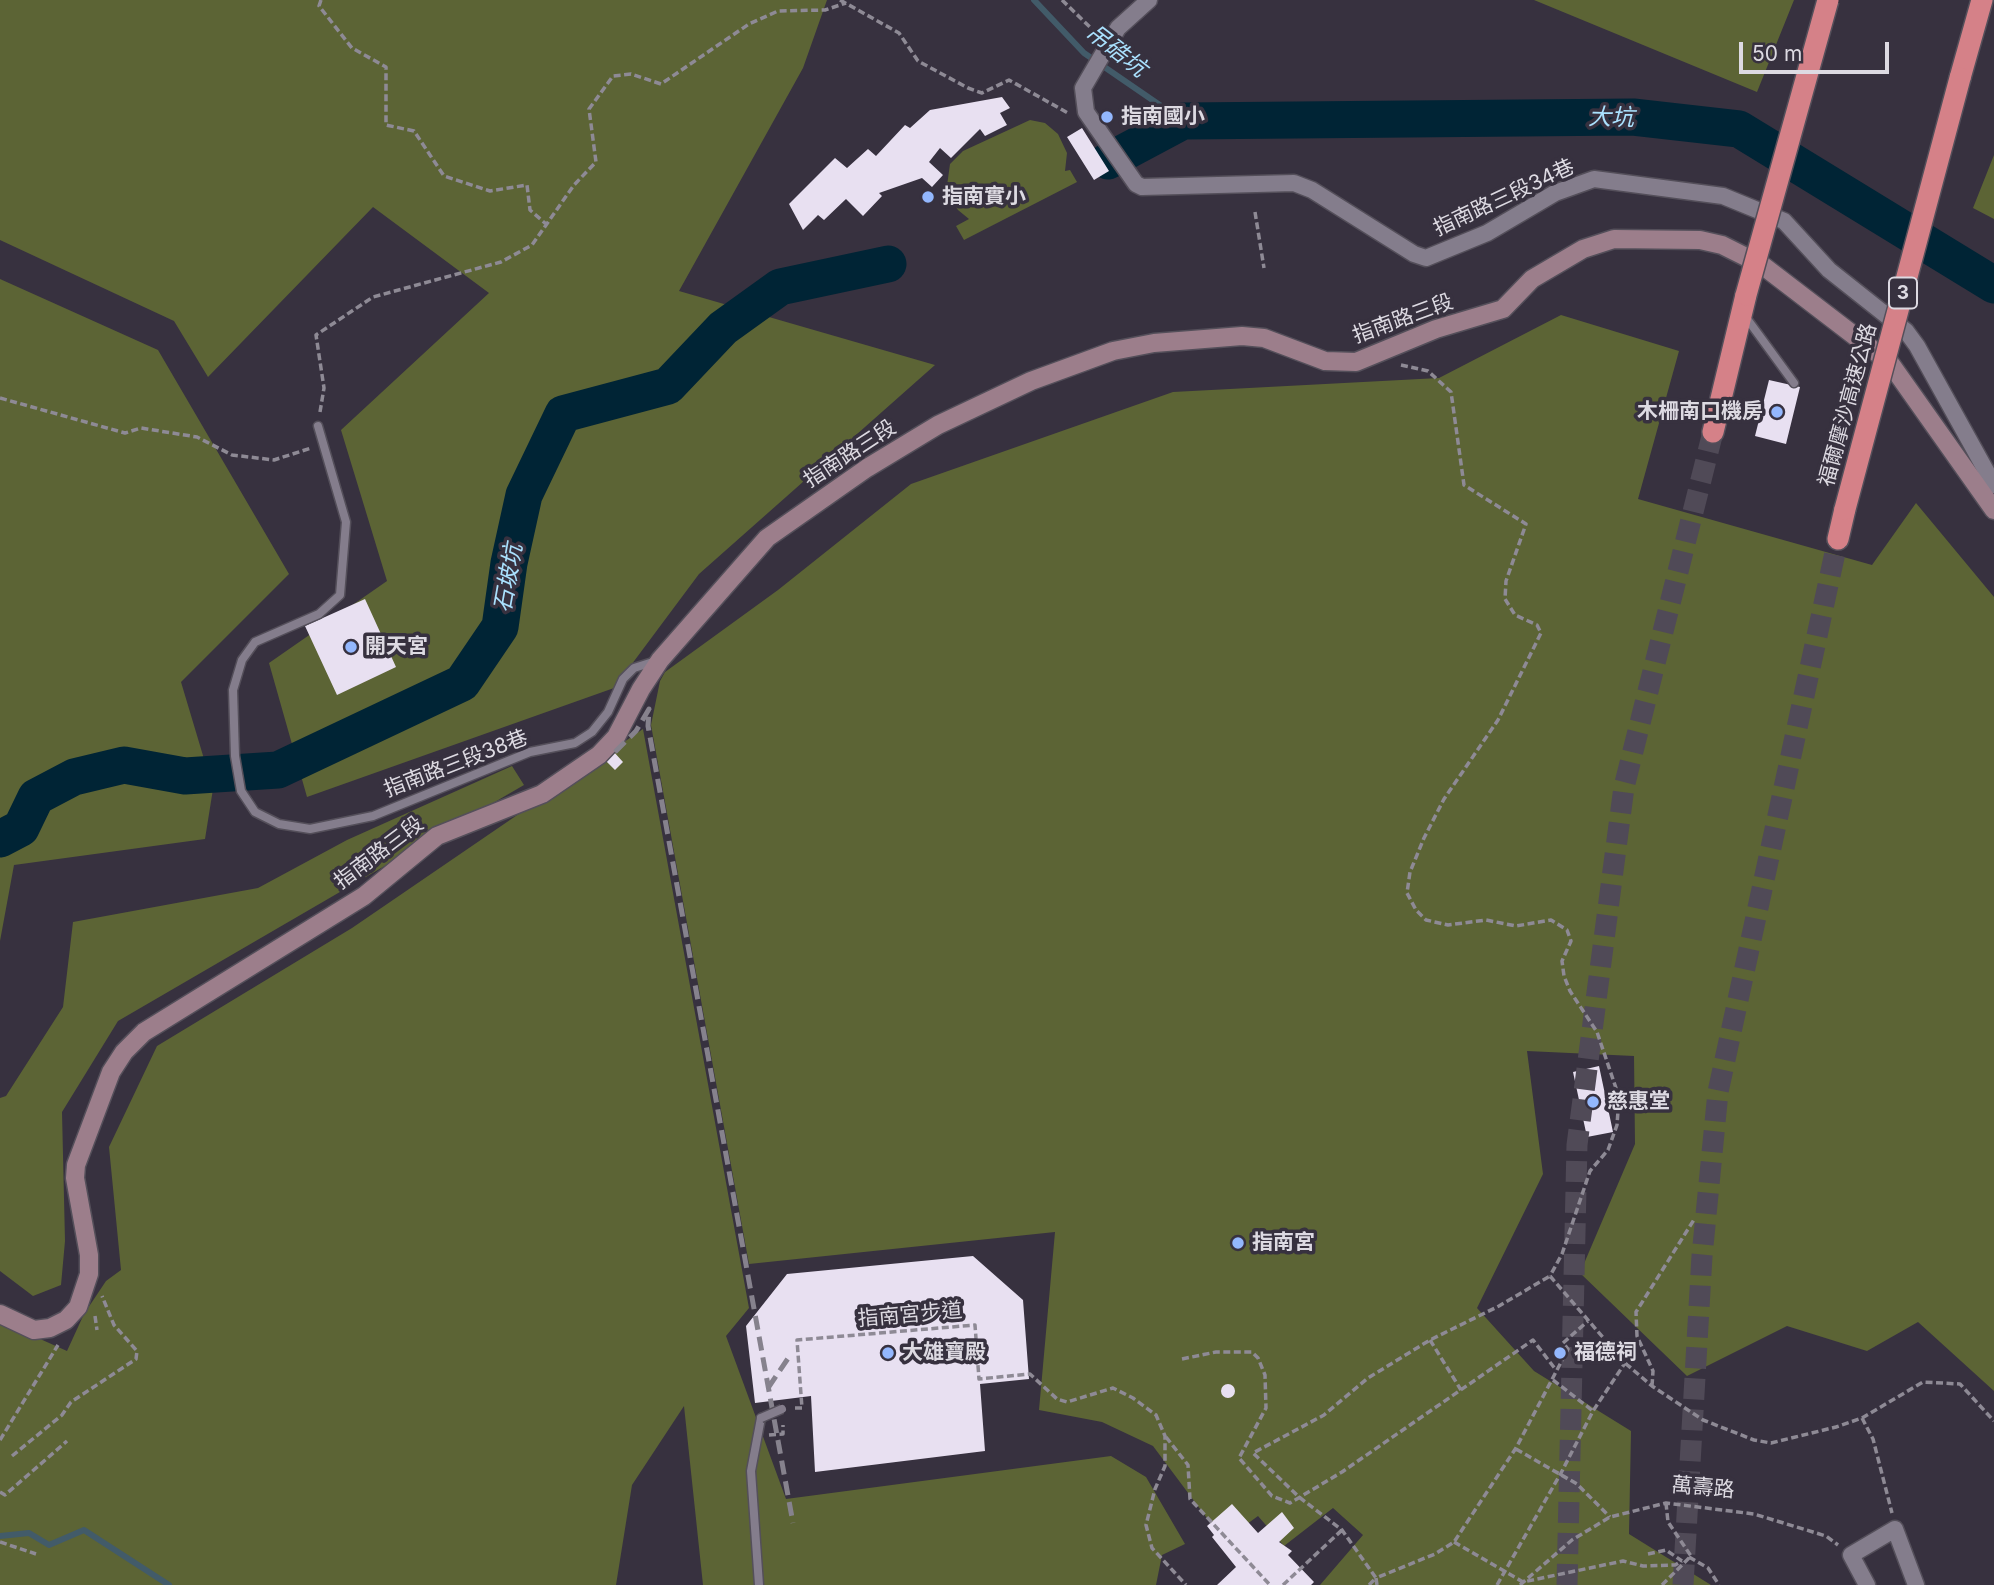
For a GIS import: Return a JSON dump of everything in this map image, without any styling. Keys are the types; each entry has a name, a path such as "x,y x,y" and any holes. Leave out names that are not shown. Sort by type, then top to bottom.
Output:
{"highway":[{"path":"1713,432 1743,303 1828,0"},
{"name":"福爾摩沙高速公路","path":"1838,538 1982,0"}],"street":[{"path":"1089,116 1083,88 1118,28 1150,0"},
{"name":"指南路三段34巷","path":"1089,116 1129,176 1142,187 1294,183 1426,258 1487,233 1555,193 1594,179 1723,196 1784,221 1829,270 1906,331 1917,346 1994,485"},
{"name":"指南路三段","path":"66,1320 85,1293 89,1255 75,1178 76,1164 111,1072 124,1052 144,1032 364,895 437,836 542,794 598,755 616,737 640,689 660,660 767,538 783,524 938,425 1031,380 1113,351 1154,343 1242,336 1264,338 1325,361 1356,362 1436,329 1503,309 1532,279 1583,248 1614,239 1700,240 1722,245 1762,265 1890,363 1994,510"},
{"path":"0,1314 34,1330 50,1328 66,1320"},
{"path":"1867,1585 1850,1555 1895,1529 1916,1585"}],"lane":[{"path":"1743,303 1794,383"},
{"path":"318,426 323,444"},
{"name":"指南路三段38巷","path":"323,444 346,522 340,595 319,614 256,642 242,660 233,690 235,756 241,791 255,812 279,824 310,828 373,816 530,751 575,743 592,732 608,712 623,679 634,668 660,660"},
{"path":"759,1585 751,1471 761,1418 782,1409"}],"path":[{"path":"321,0 319,6 352,48 386,67 386,125 414,131 444,176 490,191 527,185 530,210 546,224"},
{"path":"840,0 899,33 918,61 968,88 982,93 1009,80 1069,113 1089,116"},
{"path":"1062,0 1103,50"},
{"path":"318,426 324,388 316,335 373,297 501,262 532,245 574,186 596,162 589,109 613,76 631,74 661,84 749,24 778,11 825,10 846,4"},
{"path":"1255,212 1264,268"},
{"path":"1377,1585 1376,1578 1342,1530 1299,1497 1253,1453 1324,1415 1368,1378 1430,1340 1550,1276 1562,1254 1590,1171 1608,1150 1617,1125 1619,1097 1597,1032 1586,1011 1570,991 1564,976 1562,961 1571,941 1561,925 1550,920 1501,925 1486,920 1448,925 1426,920 1416,910 1408,893 1410,872 1429,828 1444,799 1498,720 1541,633 1537,625 1515,615 1506,599 1506,581 1526,524 1464,485 1451,392 1428,371 1390,364"},
{"path":"0,398 125,433 141,428 197,437 232,455 274,460 323,444"},
{"path":"1652,1386 1653,1371 1637,1336 1636,1312 1695,1218"},
{"path":"1550,1276 1625,1363 1652,1386 1703,1420 1771,1443 1862,1418 1923,1382 1960,1384 1994,1421"},
{"path":"12,1456 62,1415 71,1402 136,1359 137,1352 114,1325 102,1294 98,1291 95,1296 85,1293"},
{"path":"0,1440 55,1353 66,1320"},
{"path":"1369,1585 1376,1578 1435,1554 1454,1542 1516,1448 1568,1349 1563,1343 1588,1321"},
{"name":"指南宮步道","path":"782,1409 802,1408 797,1340 975,1325 979,1379 1030,1374 1057,1399 1067,1402 1113,1388 1133,1398 1156,1415 1165,1436 1188,1465 1190,1499 1269,1585"},
{"path":"1430,1340 1461,1390"},
{"path":"1182,1359 1216,1352 1252,1352 1258,1358 1265,1375 1266,1408 1239,1458 1272,1496 1290,1503 1533,1340 1556,1370"},
{"path":"1497,1585 1561,1473 1592,1410 1625,1363"},
{"path":"1552,1380 1592,1410"},
{"path":"758,1436 783,1434 782,1409"},
{"path":"1862,1418 1873,1439 1895,1529"},
{"path":"1165,1436 1165,1466 1154,1489 1146,1525 1152,1548 1186,1585"},
{"path":"0,1492 5,1495 67,1441"},
{"path":"1516,1448 1577,1484 1610,1517"},
{"path":"1666,1503 1668,1522 1691,1556 1708,1568 1719,1585"},
{"name":"萬壽路","path":"1522,1583 1572,1540 1610,1517 1666,1503 1754,1514 1826,1536 1850,1555"},
{"path":"1283,1585 1342,1530"},
{"path":"0,1542 36,1554"},
{"path":"1454,1542 1506,1570 1522,1583 1623,1561 1643,1566 1675,1565 1691,1556"},
{"path":"1648,1554 1666,1550 1676,1554 1682,1561"},
{"path":"1662,1585 1691,1556"}],"green space":[{"path":"0,0 827,0 803,68 679,291 935,365 699,574 614,688 307,797 269,663 387,581 341,430 489,293 373,207 208,377 174,321 0,240"},
{"path":"1534,0 1794,0 1757,92"},
{"path":"1030,120 1045,123 1058,134 1067,153 1065,171 1070,170 1077,182 964,240 956,226 969,219 958,210 946,193 950,164 963,151"},
{"path":"1994,155 1994,219 1973,208"},
{"path":"0,279 158,350 289,574 181,682 213,789 205,839 14,865 0,941"},
{"path":"1561,315 1679,351 1638,499 1872,565 1916,503 1994,597 1994,1391 1918,1322 1867,1351 1787,1326 1687,1376 1580,1273 1635,1144 1634,1056 1527,1051 1543,1174 1477,1308 1534,1371 1631,1431 1629,1534 1711,1585 1320,1585 1363,1535 1333,1508 1284,1546 1258,1516 1224,1541 1153,1446 1102,1422 1039,1410 1055,1232 749,1264 651,725 660,681 665,672 778,590 911,484 1173,392 1439,378"},
{"path":"643,729 749,1308 726,1336 786,1499 1111,1456 1146,1477 1185,1544 1162,1555 1156,1585 703,1585 684,1406 632,1485 616,1585 0,1585 0,1321 67,1351 84,1314 106,1281 121,1270 109,1147 157,1046 352,928"},
{"path":"512,766 524,785 118,1021 62,1112 65,1241 61,1285 33,1296 0,1271 0,1098 6,1096 63,1007 73,922 258,888 347,840"}],"building":[{"path":"1002,97 1010,108 1000,113 1007,125 985,136 980,129 951,158 940,148 929,162 943,175 932,187 922,178 879,193 882,196 863,216 846,199 824,220 818,215 803,230 789,204 835,158 847,168 868,149 876,156 905,125 910,128 930,110"},
{"path":"1082,128 1109,171 1094,180 1067,137"},
{"name":"木柵南口機房","path":"1769,380 1800,387 1786,444 1755,436"},
{"name":"開天宮","path":"365,599 396,667 337,695 305,626"},
{"path":"613,751 623,762 615,770 604,759"},
{"name":"慈惠堂","path":"1599,1066 1613,1132 1587,1137 1573,1072"},
{"name":"大雄寶殿","path":"973,1256 1023,1300 1029,1379 980,1384 985,1451 815,1472 811,1396 755,1403 746,1326 787,1274"},
{"path":"1228,1384 1233,1386 1233,1396 1228,1398 1223,1396 1221,1391 1223,1386"},
{"path":"1232,1504 1258,1533 1282,1512 1294,1528 1279,1542 1292,1551 1288,1555 1314,1582 1311,1585 1217,1585 1236,1567 1212,1537 1214,1535 1207,1526"}],"waterway":[{"name":"吊硞坑","path":"1034,0 1084,53 1183,121"},
{"name":"大坑","path":"1108,161 1183,121 1633,117 1739,129 1994,285"},
{"name":"石坡坑","path":"0,839 21,828 36,797 74,777 124,765 185,776 278,770 462,683 500,627 509,563 524,495 563,414 668,386 723,328 780,287 888,264"},
{"path":"0,1536 29,1533 49,1545 84,1530 169,1585"}],"tunnel":[{"path":"1567,1585 1577,1145 1624,787 1713,432"},
{"path":"1683,1585 1702,1256 1718,1092 1838,539"}],"railway":[{"path":"615,752 636,731 649,709 648,726 793,1523"},
{"path":"768,1388 791,1354"}],"place":[{"name":"指南國小","path":"1107,117"},
{"name":"指南實小","path":"928,197"},
{"name":"木柵南口機房","path":"1777,412"},
{"name":"開天宮","path":"351,647"},
{"name":"慈惠堂","path":"1593,1102"},
{"name":"指南宮","path":"1238,1243"},
{"name":"大雄寶殿","path":"888,1353"},
{"name":"福德祠","path":"1560,1353"}]}
